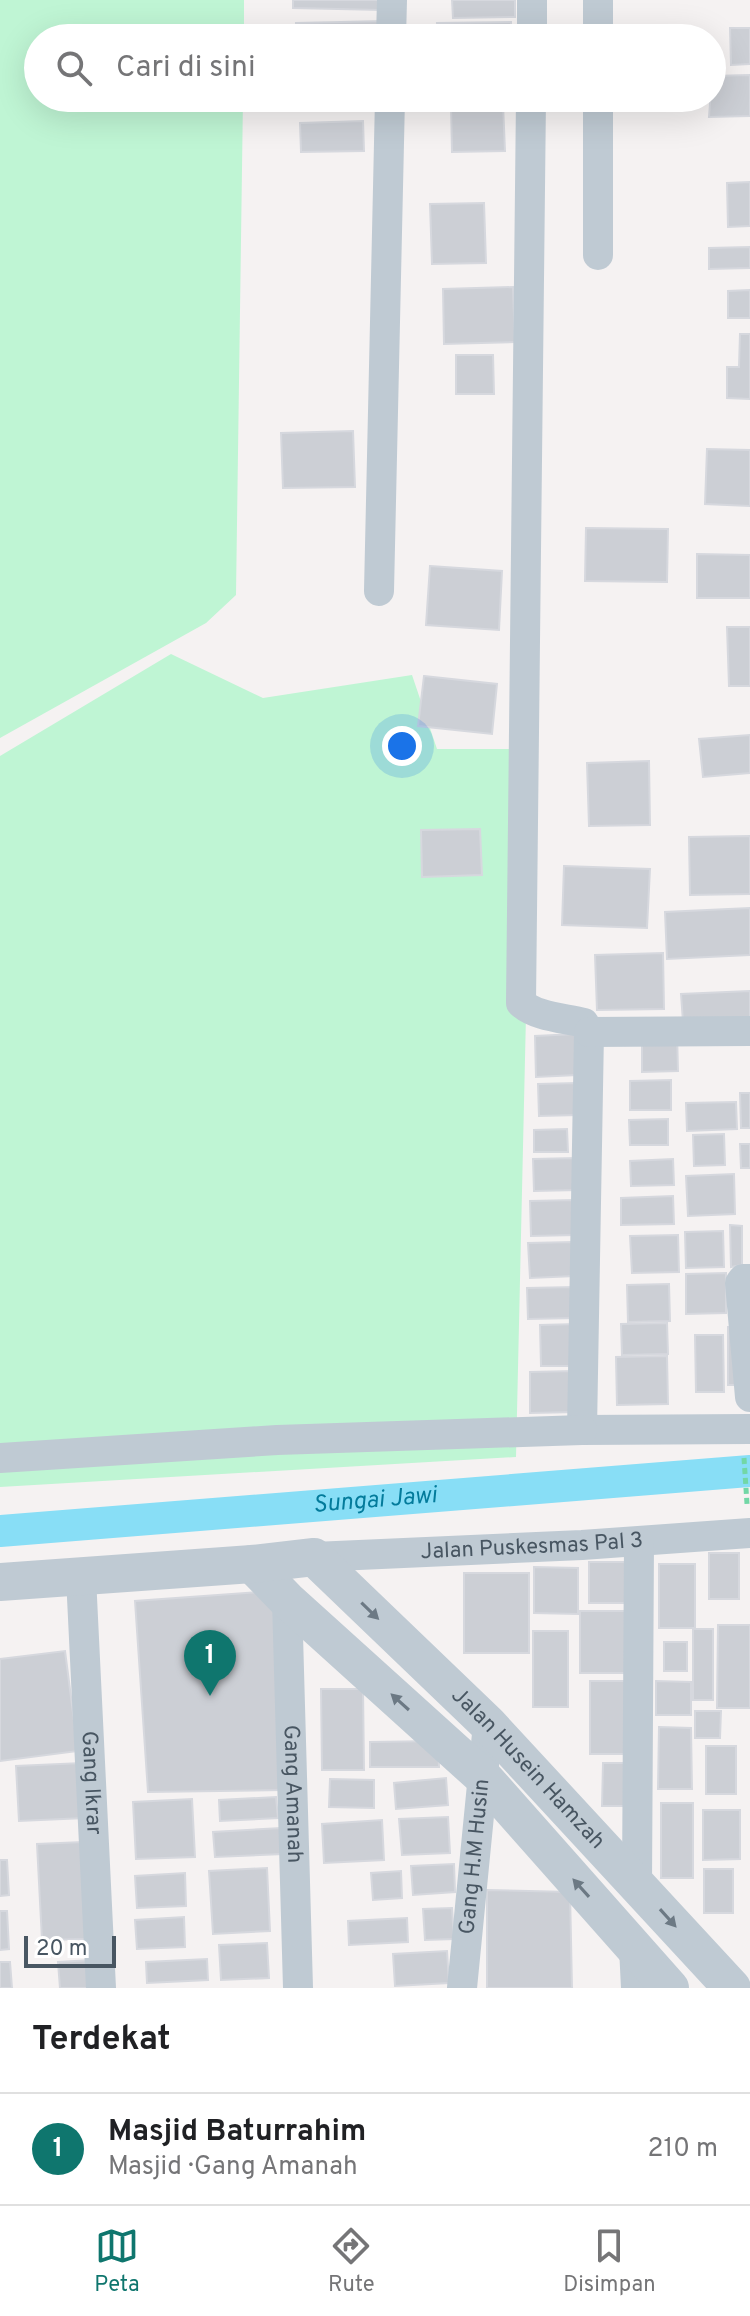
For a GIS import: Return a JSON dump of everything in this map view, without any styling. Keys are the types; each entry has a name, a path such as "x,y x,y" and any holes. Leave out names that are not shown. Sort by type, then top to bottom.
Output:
{"street":[{"path":"391,24 392,0"},
{"path":"532,0 532,24"},
{"path":"598,0 598,24"},
{"path":"379,591 390,112"},
{"path":"531,112 521,1003 537,1012 584,1023 589,1032 582,1430"},
{"path":"598,112 598,255"},
{"path":"589,1032 750,1031"},
{"path":"750,1279 743,1279 740,1283 750,1397"},
{"path":"0,1458 277,1440 582,1430 747,1440"},
{"name":"Jalan Puskesmas Pal 3","path":"314,1557 639,1542 748,1523"},
{"path":"637,1884 639,1542"},
{"path":"0,1582 314,1557"},
{"name":"Jalan Husein Hamzah","path":"314,1557 488,1724 732,1988"},
{"name":"Jalan Husein Hamzah","path":"252,1564 287,1600 483,1777 670,1988"},
{"name":"Gang Ikrar","path":"81,1577 101,1988"},
{"name":"Gang Amanah","path":"287,1600 298,1988"},
{"name":"Gang H.M Husin","path":"462,1988 488,1724"},
{"path":"634,1947 636,1988"}],"path":[{"path":"747,1440 748,1523"}],"green space":[{"path":"0,0 244,0 244,24 24,24 24,112 243,112 236,595 206,623 0,738"},
{"path":"171,654 263,698 412,675 437,749 532,749 516,1457 0,1487 0,756"}],"building":[{"path":"293,0 382,0 382,10 293,8"},
{"path":"452,0 515,0 515,17 453,18"},
{"path":"385,21 385,24 296,24"},
{"path":"511,22 511,24 437,24"},
{"path":"730,28 750,28 750,64 731,65"},
{"path":"750,75 750,116 709,117 709,112 726,112 726,76"},
{"path":"451,112 503,112 505,151 452,152"},
{"path":"363,121 364,151 301,152 300,123"},
{"path":"750,182 750,226 728,227 727,183"},
{"path":"484,203 486,263 432,264 430,204"},
{"path":"750,247 750,268 709,269 709,248"},
{"path":"513,287 515,342 444,344 443,289"},
{"path":"750,290 750,318 728,318 728,291"},
{"path":"740,334 750,334 750,399 727,398 727,367 739,367"},
{"path":"456,355 493,355 494,394 456,394"},
{"path":"353,431 355,487 283,488 281,433"},
{"path":"707,449 750,450 750,506 705,504"},
{"path":"586,528 668,529 667,582 585,581"},
{"path":"697,554 750,555 750,598 697,598"},
{"path":"430,566 502,571 499,630 426,625"},
{"path":"727,627 750,627 750,686 729,686"},
{"path":"424,676 497,684 492,734 418,726"},
{"path":"750,735 750,773 703,777 699,739"},
{"path":"649,761 650,825 589,826 587,763"},
{"path":"480,829 482,875 422,877 421,830"},
{"path":"750,836 750,894 690,895 689,837"},
{"path":"564,866 650,869 647,928 562,925"},
{"path":"750,908 750,955 667,959 665,912"},
{"path":"663,953 664,1009 597,1010 595,955"},
{"path":"750,991 750,1023 683,1022 681,994"},
{"path":"677,1032 678,1071 642,1072 642,1034"},
{"path":"576,1034 577,1075 536,1077 535,1036"},
{"path":"671,1080 671,1110 630,1110 630,1081"},
{"path":"577,1083 578,1115 539,1116 538,1084"},
{"path":"740,1093 750,1093 750,1128 741,1128"},
{"path":"736,1102 737,1129 687,1131 686,1103"},
{"path":"668,1119 668,1145 630,1145 629,1120"},
{"path":"567,1129 568,1152 534,1152 534,1130"},
{"path":"724,1134 725,1165 694,1166 693,1135"},
{"path":"740,1144 750,1144 750,1168 741,1168"},
{"path":"577,1158 578,1190 534,1191 533,1159"},
{"path":"673,1159 674,1185 631,1186 630,1161"},
{"path":"734,1174 735,1214 688,1216 686,1176"},
{"path":"673,1196 674,1224 621,1225 621,1198"},
{"path":"575,1200 576,1235 531,1236 530,1201"},
{"path":"730,1225 742,1226 742,1265 731,1267"},
{"path":"723,1231 724,1267 686,1268 685,1232"},
{"path":"678,1235 679,1272 632,1273 630,1236"},
{"path":"574,1242 575,1276 530,1278 528,1243"},
{"path":"726,1273 726,1313 686,1314 686,1274"},
{"path":"669,1284 670,1321 628,1322 627,1285"},
{"path":"576,1287 576,1318 528,1319 527,1288"},
{"path":"667,1323 668,1354 622,1355 621,1324"},
{"path":"578,1324 580,1366 541,1366 540,1325"},
{"path":"728,1327 741,1327 742,1385 728,1385"},
{"path":"695,1335 723,1335 724,1392 696,1392"},
{"path":"667,1356 668,1404 617,1405 616,1357"},
{"path":"575,1371 576,1412 530,1413 530,1372"},
{"path":"709,1553 739,1553 739,1599 709,1599"},
{"path":"589,1562 631,1562 631,1603 589,1603"},
{"path":"659,1564 695,1564 695,1628 659,1628"},
{"path":"534,1567 578,1568 578,1614 534,1613"},
{"path":"464,1573 529,1573 529,1653 464,1653"},
{"path":"275,1591 281,1790 148,1792 135,1601"},
{"path":"580,1611 631,1611 631,1673 580,1673"},
{"path":"718,1625 750,1625 750,1708 717,1708"},
{"path":"693,1629 713,1629 713,1700 693,1700"},
{"path":"533,1631 568,1631 568,1707 533,1707"},
{"path":"664,1642 687,1642 687,1671 664,1671"},
{"path":"65,1651 78,1751 0,1761 0,1659"},
{"path":"590,1681 633,1681 633,1754 590,1754"},
{"path":"656,1681 691,1682 691,1715 656,1715"},
{"path":"321,1689 363,1689 364,1770 322,1770"},
{"path":"695,1711 721,1711 720,1738 695,1738"},
{"path":"659,1727 691,1728 692,1789 658,1789"},
{"path":"438,1741 439,1767 370,1767 370,1742"},
{"path":"706,1746 736,1746 736,1794 706,1794"},
{"path":"82,1763 85,1818 19,1821 16,1766"},
{"path":"603,1763 632,1763 632,1806 602,1806"},
{"path":"446,1778 448,1805 396,1809 394,1783"},
{"path":"330,1779 374,1780 374,1808 329,1807"},
{"path":"276,1797 278,1818 220,1821 219,1800"},
{"path":"192,1799 195,1857 136,1859 133,1802"},
{"path":"661,1803 693,1803 693,1878 661,1878"},
{"path":"703,1810 740,1810 740,1859 703,1860"},
{"path":"448,1817 450,1853 402,1855 399,1819"},
{"path":"382,1820 384,1860 324,1863 322,1824"},
{"path":"281,1828 283,1854 215,1857 213,1832"},
{"path":"83,1842 89,1939 42,1940 37,1844"},
{"path":"0,1860 7,1860 9,1895 0,1896"},
{"path":"454,1864 455,1892 413,1895 411,1866"},
{"path":"267,1868 270,1931 213,1934 209,1871"},
{"path":"704,1869 733,1869 733,1913 704,1913"},
{"path":"401,1871 402,1898 373,1900 371,1873"},
{"path":"185,1873 186,1906 137,1908 135,1876"},
{"path":"487,1890 570,1892 572,1988 487,1988"},
{"path":"452,1908 454,1939 425,1940 423,1909"},
{"path":"0,1911 7,1911 9,1949 0,1950"},
{"path":"184,1917 185,1947 137,1949 135,1920"},
{"path":"407,1918 408,1942 349,1945 348,1921"},
{"path":"267,1943 269,1978 221,1980 219,1945"},
{"path":"447,1951 449,1983 395,1986 393,1954"},
{"path":"207,1959 208,1980 147,1983 146,1962"},
{"path":"91,1960 93,1988 60,1988 58,1962"},
{"path":"0,1962 10,1962 12,1988 0,1988"}],"waterway":[{"name":"Sungai Jawi","path":"0,1531 750,1471"}],"place":[{"name":"Masjid Baturrahim","path":"210,1696"}]}
